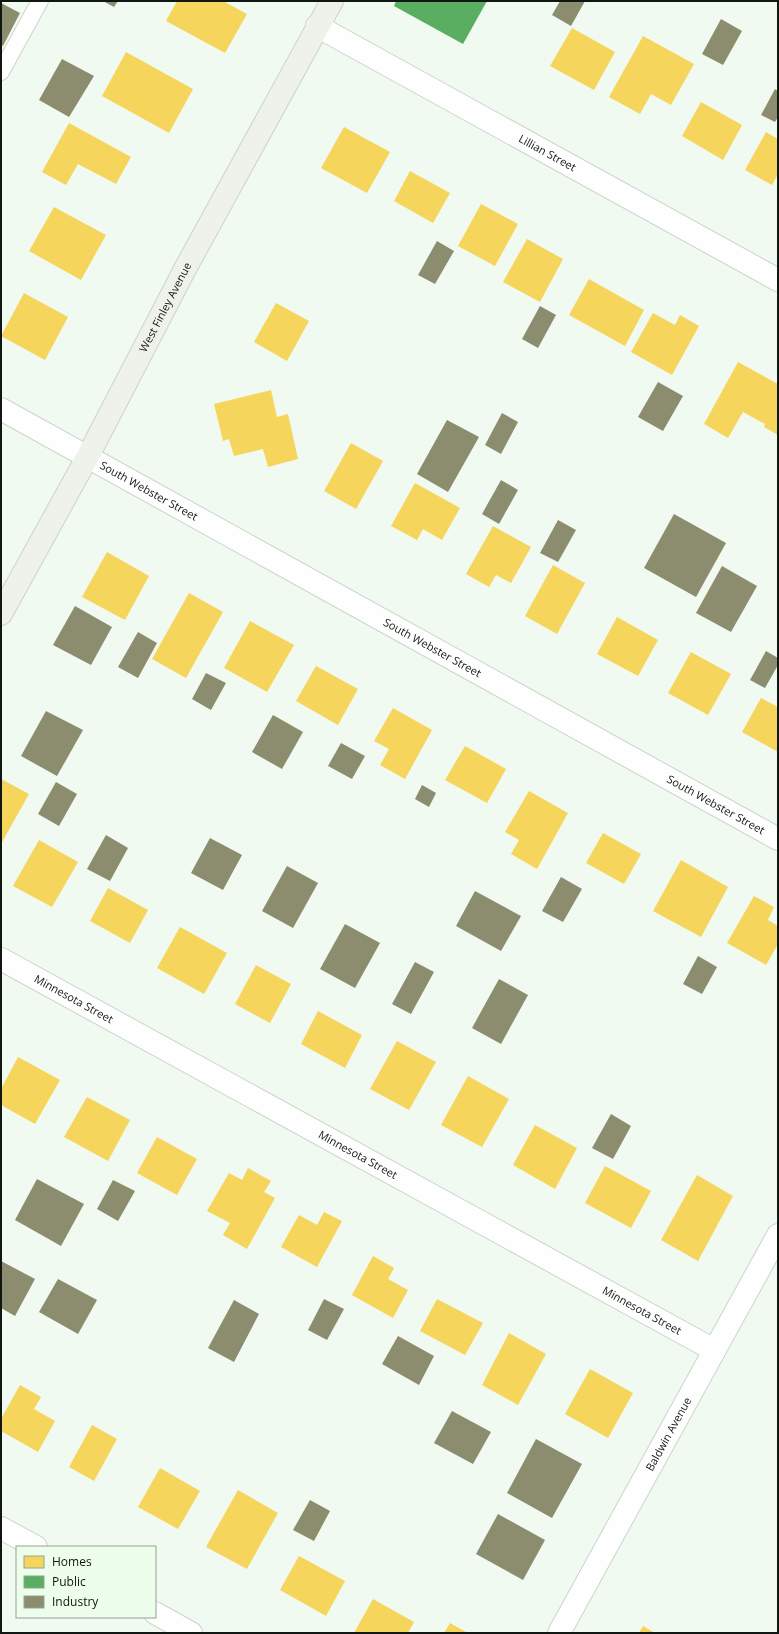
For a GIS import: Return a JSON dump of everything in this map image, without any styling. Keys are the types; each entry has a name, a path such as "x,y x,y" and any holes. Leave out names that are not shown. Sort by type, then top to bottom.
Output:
{"main road":[{"name":"West Finley Avenue","path":"1,614 88,456 185,269 332,1"}],"street":[{"name":"Lillian Street","path":"318,26 778,280"},
{"name":"South Webster Street","path":"1,409 778,839"},
{"name":"Minnesota Street","path":"1,959 714,1350"},
{"name":"Baldwin Avenue","path":"559,1633 778,1235"},
{"path":"1,1528 34,1546"},
{"path":"156,1614 191,1633"}],"lane":[{"path":"1,72 40,1"}],"building: Homes":[{"path":"177,1 223,1 247,14 225,53 166,21"},
{"path":"572,28 615,52 594,90 550,66"},
{"path":"643,36 694,64 671,105 651,94 640,114 609,97"},
{"path":"126,52 193,89 169,133 102,96"},
{"path":"701,102 742,125 723,160 682,136"},
{"path":"69,123 131,157 116,184 78,164 66,185 42,172"},
{"path":"344,127 390,152 367,193 321,168"},
{"path":"766,132 778,139 778,174 772,185 745,170"},
{"path":"410,171 450,193 433,223 394,201"},
{"path":"481,204 518,224 495,266 458,246"},
{"path":"54,207 106,235 81,280 29,251"},
{"path":"527,239 563,259 540,302 503,282"},
{"path":"589,279 644,310 625,346 569,315"},
{"path":"24,293 68,317 45,360 1,336"},
{"path":"276,303 309,321 287,361 254,342"},
{"path":"653,313 675,325 680,315 699,326 672,375 631,352"},
{"path":"738,362 778,384 778,435 764,427 765,424 743,412 728,438 704,424"},
{"path":"271,390 277,417 288,414 298,459 268,467 263,449 234,456 229,439 223,441 214,404"},
{"path":"351,443 383,461 356,509 324,491"},
{"path":"415,483 460,508 442,540 423,529 417,540 391,526"},
{"path":"493,526 531,547 511,583 496,575 489,587 466,574"},
{"path":"107,552 149,576 125,620 82,597"},
{"path":"553,565 585,583 557,634 525,616"},
{"path":"189,593 223,612 186,678 152,659"},
{"path":"617,617 658,640 638,676 597,654"},
{"path":"250,621 294,645 267,692 224,668"},
{"path":"691,652 731,674 708,715 668,693"},
{"path":"316,666 358,689 338,725 296,701"},
{"path":"761,698 778,707 778,752 742,732"},
{"path":"393,708 432,730 405,779 380,765 389,749 374,741"},
{"path":"465,746 506,769 487,803 445,780"},
{"path":"1,779 29,794 1,844"},
{"path":"529,791 568,813 537,869 511,854 519,840 505,832"},
{"path":"603,833 641,854 624,884 586,863"},
{"path":"39,840 78,862 52,907 13,886"},
{"path":"681,860 728,887 701,937 653,911"},
{"path":"108,888 148,910 130,943 90,921"},
{"path":"754,896 774,907 768,920 778,926 778,944 766,965 727,943"},
{"path":"180,927 227,953 204,994 157,968"},
{"path":"256,965 291,984 270,1023 235,1004"},
{"path":"318,1011 362,1035 345,1068 301,1044"},
{"path":"397,1041 436,1062 409,1110 370,1089"},
{"path":"18,1057 60,1080 35,1124 1,1105 1,1089"},
{"path":"468,1076 509,1099 482,1147 441,1125"},
{"path":"87,1097 130,1120 108,1161 64,1137"},
{"path":"535,1125 577,1148 555,1189 513,1165"},
{"path":"157,1137 197,1159 177,1195 137,1173"},
{"path":"605,1166 651,1191 631,1228 585,1203"},
{"path":"248,1168 271,1181 264,1192 275,1198 247,1249 223,1235 230,1223 207,1211 229,1173 242,1180"},
{"path":"697,1175 733,1196 698,1261 661,1240"},
{"path":"324,1212 342,1221 317,1267 281,1247 299,1215 317,1225"},
{"path":"373,1256 394,1268 388,1279 408,1290 393,1318 352,1295"},
{"path":"437,1299 483,1323 465,1355 420,1331"},
{"path":"509,1333 546,1354 518,1405 482,1385"},
{"path":"590,1369 633,1393 608,1438 565,1414"},
{"path":"20,1385 41,1397 34,1409 55,1421 38,1452 1,1431 1,1419"},
{"path":"92,1425 117,1439 94,1481 69,1467"},
{"path":"160,1468 200,1491 178,1529 138,1507"},
{"path":"238,1490 278,1513 247,1569 206,1547"},
{"path":"299,1556 345,1581 326,1616 280,1590"},
{"path":"373,1599 414,1622 408,1633 354,1633"},
{"path":"450,1623 468,1633 444,1633"},
{"path":"643,1626 655,1633 639,1633"}],"building: Public":[{"path":"396,1 487,1 463,44 394,6"}],"building: Industry":[{"path":"103,1 118,1 114,7"},
{"path":"560,1 585,1 571,26 552,15"},
{"path":"1,3 20,13 3,46 1,45"},
{"path":"721,19 742,31 723,65 702,54"},
{"path":"62,59 94,76 69,117 39,100"},
{"path":"775,89 778,91 778,117 775,122 761,115"},
{"path":"437,241 454,251 435,284 418,275"},
{"path":"540,306 556,315 538,348 522,339"},
{"path":"658,382 683,396 663,431 638,417"},
{"path":"502,413 518,422 501,454 485,445"},
{"path":"447,420 479,437 448,492 417,474"},
{"path":"501,480 518,490 499,524 482,514"},
{"path":"674,514 726,543 696,597 644,568"},
{"path":"558,520 576,530 558,562 540,553"},
{"path":"722,566 757,586 731,632 696,613"},
{"path":"75,606 112,627 91,665 53,645"},
{"path":"138,632 157,643 138,678 118,667"},
{"path":"766,651 778,658 778,665 765,688 750,680"},
{"path":"206,673 226,683 211,710 192,699"},
{"path":"46,711 83,730 57,776 21,756"},
{"path":"273,715 303,732 282,769 252,752"},
{"path":"341,743 365,756 352,779 328,766"},
{"path":"56,782 77,794 59,826 38,814"},
{"path":"422,785 436,793 429,807 415,799"},
{"path":"106,835 128,848 110,881 87,869"},
{"path":"210,838 242,855 223,890 191,873"},
{"path":"287,866 318,883 293,928 262,911"},
{"path":"561,877 582,889 563,922 542,911"},
{"path":"475,891 521,916 501,951 456,926"},
{"path":"345,924 380,943 355,988 320,969"},
{"path":"698,956 717,967 702,994 683,984"},
{"path":"415,962 434,972 411,1014 392,1004"},
{"path":"499,979 528,995 501,1044 472,1028"},
{"path":"611,1114 631,1126 613,1159 592,1148"},
{"path":"37,1179 84,1204 61,1246 15,1220"},
{"path":"113,1180 135,1191 118,1221 97,1209"},
{"path":"1,1261 35,1279 15,1316 1,1308"},
{"path":"58,1279 97,1300 78,1334 39,1312"},
{"path":"324,1299 344,1309 327,1340 308,1330"},
{"path":"234,1300 259,1314 234,1362 208,1348"},
{"path":"398,1336 434,1356 419,1385 382,1364"},
{"path":"452,1411 491,1432 473,1464 434,1443"},
{"path":"536,1439 582,1464 552,1518 507,1493"},
{"path":"310,1500 330,1511 314,1541 293,1530"},
{"path":"498,1514 545,1540 523,1580 476,1554"}]}
